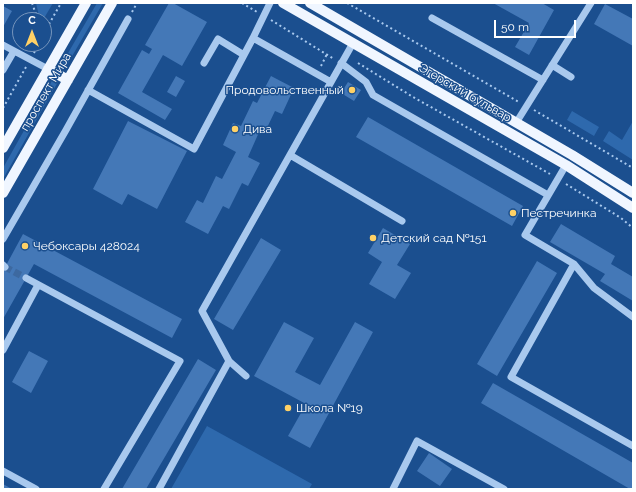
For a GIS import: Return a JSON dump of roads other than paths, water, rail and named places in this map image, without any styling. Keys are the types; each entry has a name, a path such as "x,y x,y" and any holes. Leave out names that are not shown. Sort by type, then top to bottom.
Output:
{"main road":[{"name":"проспект Мира","path":"3,148 86,3"},
{"name":"проспект Мира","path":"3,193 112,3"},
{"name":"Эгерский бульвар","path":"283,3 566,165 633,208"},
{"name":"Эгерский бульвар","path":"310,3 572,155 633,193"},
{"path":"353,43 359,32"},
{"path":"48,69 68,80"},
{"path":"510,133 516,123"},
{"path":"566,165 572,155"}],"lane":[{"path":"88,90 194,149 270,3"},
{"path":"516,123 589,4"},
{"path":"432,18 543,80"},
{"path":"3,239 128,19"},
{"path":"253,38 331,82"},
{"path":"204,63 218,40 244,55"},
{"path":"246,376 229,361 202,311 331,82 339,61 353,43"},
{"path":"3,45 12,50"},
{"path":"4,67 13,52"},
{"path":"16,52 48,69"},
{"path":"339,61 366,82 374,95 548,195"},
{"path":"552,65 571,77"},
{"path":"290,155 402,221"},
{"path":"566,165 525,235 574,264 594,288 633,317"},
{"path":"574,264 510,377 633,446"},
{"path":"26,278 180,361 104,489"},
{"path":"3,350 38,285"},
{"path":"159,489 229,361"},
{"path":"393,489 417,441 504,489"},
{"path":"3,471 36,489"}],"tunnel":[{"path":"5,267 26,278"}],"place":[{"name":"Продовольственный","path":"352,90"},
{"name":"Дива","path":"235,129"},
{"name":"Пестречинка","path":"513,213"},
{"name":"Детский сад №151","path":"373,238"},
{"name":"Чебоксары 428024","path":"25,246"},
{"name":"Школа №19","path":"288,408"}]}
